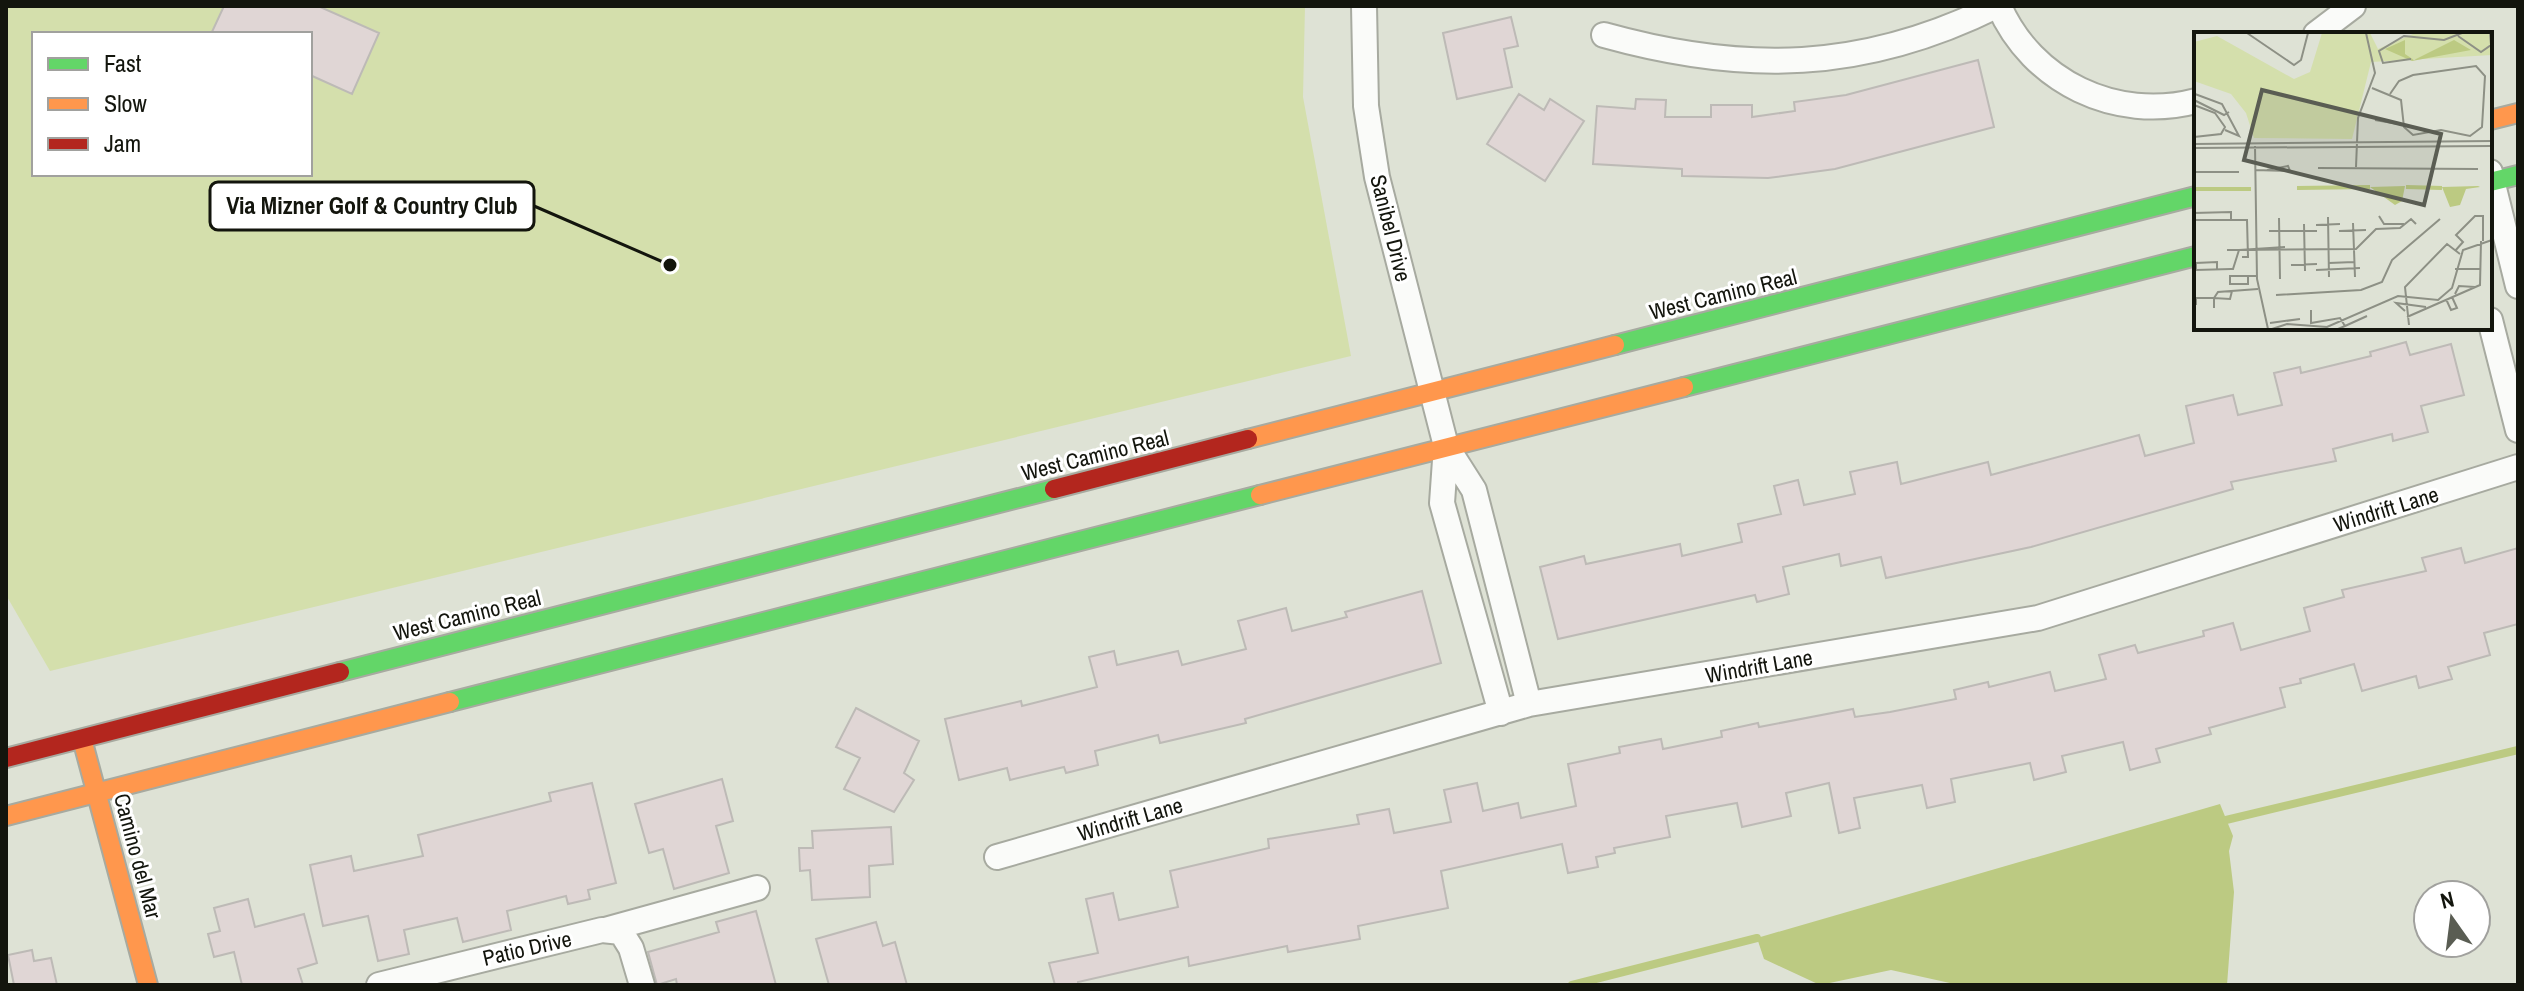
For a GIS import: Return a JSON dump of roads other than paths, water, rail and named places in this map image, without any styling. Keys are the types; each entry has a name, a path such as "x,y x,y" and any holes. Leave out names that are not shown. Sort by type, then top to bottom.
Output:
{"street":[{"name":"Sanibel Drive","path":"1364,6 1365,94 1377,177 1446,446 1474,490 1529,704"},
{"path":"1604,35 1706,59 1811,60 1914,40 1998,6 2033,58 2067,84 2125,106 2147,108 2194,101"},
{"path":"2319,32 2353,6"},
{"path":"2492,120 2518,113"},
{"path":"2492,179 2518,175"},
{"path":"2492,183 2518,286"},
{"name":"West Camino Real","path":"6,758 2194,197"},
{"path":"6,816 2194,257"},
{"path":"2492,328 2518,430"},
{"name":"Sanibel Drive","path":"1446,446 1442,503 1501,713"},
{"name":"Windrift Lane","path":"997,857 1529,704 2038,618 2518,467"},
{"name":"Camino del Mar","path":"82,739 148,985"},
{"path":"602,930 757,888"},
{"name":"Patio Drive","path":"379,985 602,930 621,932 631,948 642,985"}],"waterway":[{"path":"2226,820 2518,750"},
{"path":"1572,985 1757,938"}],"place":[{"name":"Via Mizner Golf & Country Club","path":"670,265"}]}
